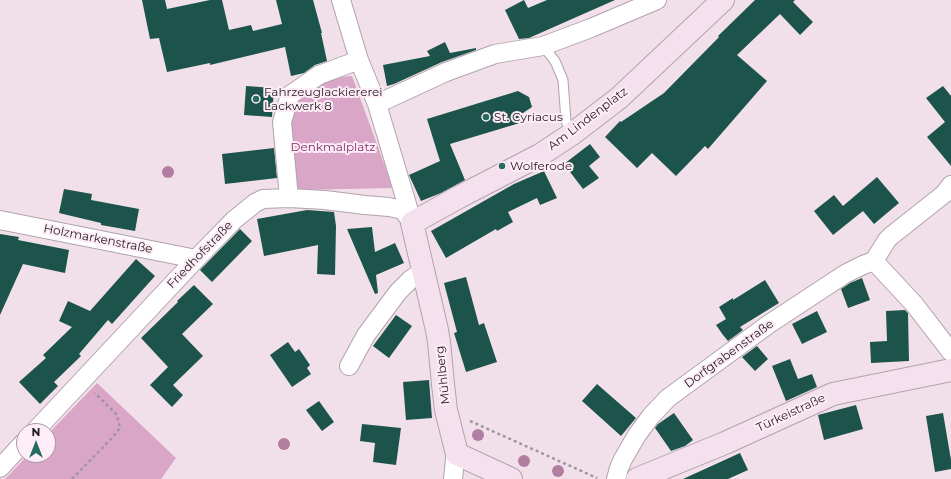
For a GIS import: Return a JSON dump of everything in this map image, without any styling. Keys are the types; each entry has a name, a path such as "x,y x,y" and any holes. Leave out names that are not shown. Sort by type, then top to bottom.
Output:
{"main road":[{"name":"Am Lindenplatz","path":"412,223 540,155 572,134 619,98 723,0"},
{"name":"Mühlberg","path":"412,223 439,342 442,384 446,410 457,454"},
{"name":"Türkeistraße","path":"637,479 725,443 833,394 951,370"},
{"path":"457,454 511,479"}],"street":[{"path":"341,0 359,60 377,104 412,223"},
{"path":"377,104 446,72 496,54 543,46 591,28 657,0"},
{"path":"289,198 282,122 290,95 319,75 359,60"},
{"path":"951,186 944,194 891,236 874,261 914,304 951,352"},
{"name":"Friedhofstraße","path":"42,423 196,259 234,220 255,203 263,199 289,198 325,200 365,206 389,207 403,210 412,223"},
{"name":"Holzmarkenstraße","path":"0,220 196,259"},
{"name":"Dorfgrabenstraße","path":"616,479 621,464 633,441 651,416 668,398 782,316 845,274 874,261"},
{"path":"349,366 366,335 398,292 410,280 423,271"},
{"path":"0,468 16,451"},
{"name":"Mühlberg","path":"453,479 457,454"}],"lane":[{"path":"543,46 555,61 564,80 566,121 572,134"}],"path":[{"path":"72,479 120,428 117,415 82,380"},
{"path":"446,410 600,479"}],"green space":[{"name":"Denkmalplatz","path":"352,76 393,188 298,190 292,147 291,126 292,119 300,99 316,85 333,78"},
{"path":"97,383 176,458 161,479 5,479 20,463 56,463 56,426"}],"building":[{"path":"142,0 165,0 167,9 210,0 222,0 229,30 251,25 253,31 282,24 276,0 313,0 322,33 327,61 315,65 304,73 291,76 285,47 210,65 210,63 167,72 159,38 150,39"},
{"path":"524,0 528,8 547,0 615,0 529,38 519,39 505,10"},
{"path":"755,0 795,0 793,2 813,22 800,35 780,14 737,55 767,81 708,149 705,146 676,176 652,153 637,168 605,137 620,121 621,122 664,93 719,37 718,36"},
{"path":"445,42 450,53 476,48 476,50 442,62 387,86 383,65 430,56 427,51"},
{"path":"246,86 274,88 272,117 244,115"},
{"path":"943,86 951,96 951,166 927,137 945,122 926,98"},
{"path":"518,91 529,97 532,107 520,115 523,122 450,144 465,180 441,193 421,201 409,175 440,161 427,119"},
{"path":"590,144 600,157 589,166 599,178 583,189 564,164"},
{"path":"274,148 277,178 225,184 222,154"},
{"path":"544,171 557,198 540,205 537,198 508,212 513,222 497,231 496,229 446,258 431,231 514,184"},
{"path":"877,177 899,203 874,224 863,211 833,235 814,211 834,195 843,206"},
{"path":"64,189 92,194 91,200 139,209 135,231 101,225 101,223 59,213"},
{"path":"307,210 334,212 336,226 335,275 317,274 318,245 264,256 257,219"},
{"path":"372,227 375,252 395,243 404,263 376,275 378,293 375,294 347,229"},
{"path":"240,229 252,241 212,282 200,270"},
{"path":"0,234 19,237 18,240 69,250 65,273 23,264 0,315"},
{"path":"136,259 155,276 112,324 108,320 79,354 81,356 54,382 58,386 40,404 19,382 46,358 43,355 72,327 59,321 68,301 90,311"},
{"path":"466,277 479,325 484,323 497,362 466,372 454,333 457,332 444,283"},
{"path":"862,278 870,300 848,308 841,289"},
{"path":"765,280 779,303 740,327 743,330 728,341 716,325 726,319 719,307"},
{"path":"194,285 213,304 182,334 203,356 173,385 183,395 172,407 150,385 168,367 141,338"},
{"path":"905,310 908,313 909,361 871,363 870,342 887,341 886,311"},
{"path":"817,311 827,332 802,344 792,324"},
{"path":"396,315 412,326 389,358 373,346"},
{"path":"288,342 295,352 299,349 310,365 307,368 311,374 292,387 270,355"},
{"path":"757,346 768,359 755,371 742,357"},
{"path":"790,359 798,379 812,374 817,387 786,401 772,366"},
{"path":"429,380 432,418 406,420 403,382"},
{"path":"597,384 636,418 621,436 582,401"},
{"path":"319,401 334,422 322,431 306,410"},
{"path":"856,405 863,429 824,440 818,415"},
{"path":"674,413 693,440 685,446 671,451 655,428 658,424"},
{"path":"943,413 951,460 951,469 935,472 926,416"},
{"path":"362,424 401,428 396,465 373,462 375,443 360,441"},
{"path":"740,453 748,470 728,479 683,479"}],"place":[{"name":"Fahrzeuglackiererei Lackwerk 8","path":"256,99"},
{"name":"St. Cyriacus","path":"486,117"},
{"name":"Wolferode","path":"502,166"}]}
